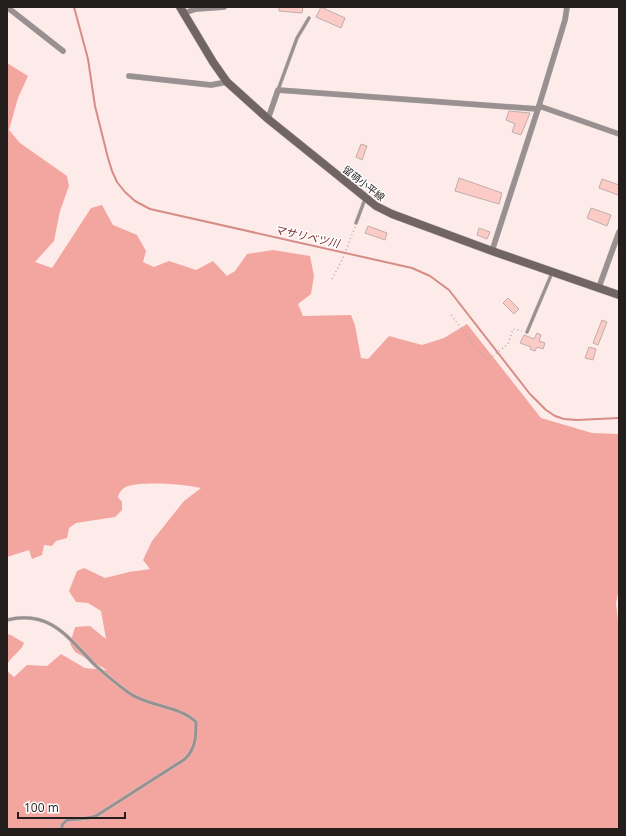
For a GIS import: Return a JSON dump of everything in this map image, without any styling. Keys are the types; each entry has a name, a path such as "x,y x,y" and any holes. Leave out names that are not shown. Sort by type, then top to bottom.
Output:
{"main road":[{"name":"留萌小平線","path":"182,10 212,62 227,82 268,119 376,206 392,214 492,251 619,295"}],"street":[{"path":"7,7 64,51"},
{"path":"182,10 224,7"},
{"path":"492,251 539,107 567,7"},
{"path":"129,76 211,85 227,82"},
{"path":"268,119 278,90 539,107 619,134"},
{"path":"599,287 619,232"}],"lane":[{"path":"278,90 297,38 309,18"},
{"path":"356,223 366,197"},
{"path":"527,332 553,272"},
{"path":"7,620 19,617 37,619 57,626 97,666 130,694 190,716 196,722 196,737 193,748 184,759 96,816 89,819 76,818 67,820 62,825 62,829"}],"path":[{"path":"332,279 343,258 356,223"},
{"path":"452,315 484,358 489,359 508,344 513,329 527,332"}],"shaded area":[{"path":"7,63 28,76 18,98 9,130 20,143 67,176 69,186 60,211 54,241 35,262 52,268 91,208 102,205 113,225 137,235 146,251 143,262 154,267 169,261 196,270 213,261 227,276 235,271 247,254 273,250 310,256 314,276 311,294 298,304 303,316 351,315 355,325 361,358 368,359 389,336 422,345 444,338 467,324 541,418 592,433 619,434 619,588 616,603 619,630 619,829 7,829 7,671 14,677 27,665 47,666 61,654 85,668 107,670 75,652 70,644 75,627 90,626 106,639 101,611 88,603 76,602 69,591 77,571 84,568 105,578 150,569 143,560 152,541 184,501 201,488 185,485 164,484 135,484 125,487 118,497 122,502 122,510 115,517 76,523 69,528 67,538 56,541 52,546 44,545 42,555 32,559 29,550 7,557"},
{"path":"7,634 24,643 21,649 7,665"}],"building":[{"path":"279,7 303,7 302,13 279,11"},
{"path":"321,7 345,18 341,28 316,17"},
{"path":"509,111 530,113 521,135 512,132 515,124 506,120"},
{"path":"361,144 367,146 362,160 356,157"},
{"path":"459,178 502,193 499,204 455,191"},
{"path":"602,179 619,185 618,195 599,188"},
{"path":"591,208 611,215 607,226 587,218"},
{"path":"368,226 387,233 385,240 365,233"},
{"path":"479,228 490,232 487,239 477,235"},
{"path":"508,298 519,309 514,314 503,303"},
{"path":"602,320 607,322 598,345 593,343"},
{"path":"537,333 541,335 539,341 545,343 543,349 537,347 535,351 530,349 531,347 520,343 524,335 534,339"},
{"path":"589,347 596,349 593,360 585,358"}],"waterway":[{"name":"マサリベツ川","path":"74,7 88,59 95,106 112,171 117,182 135,201 150,209 412,268 430,276 449,290 530,394 546,410 555,416 564,419 577,420 619,418"}]}
